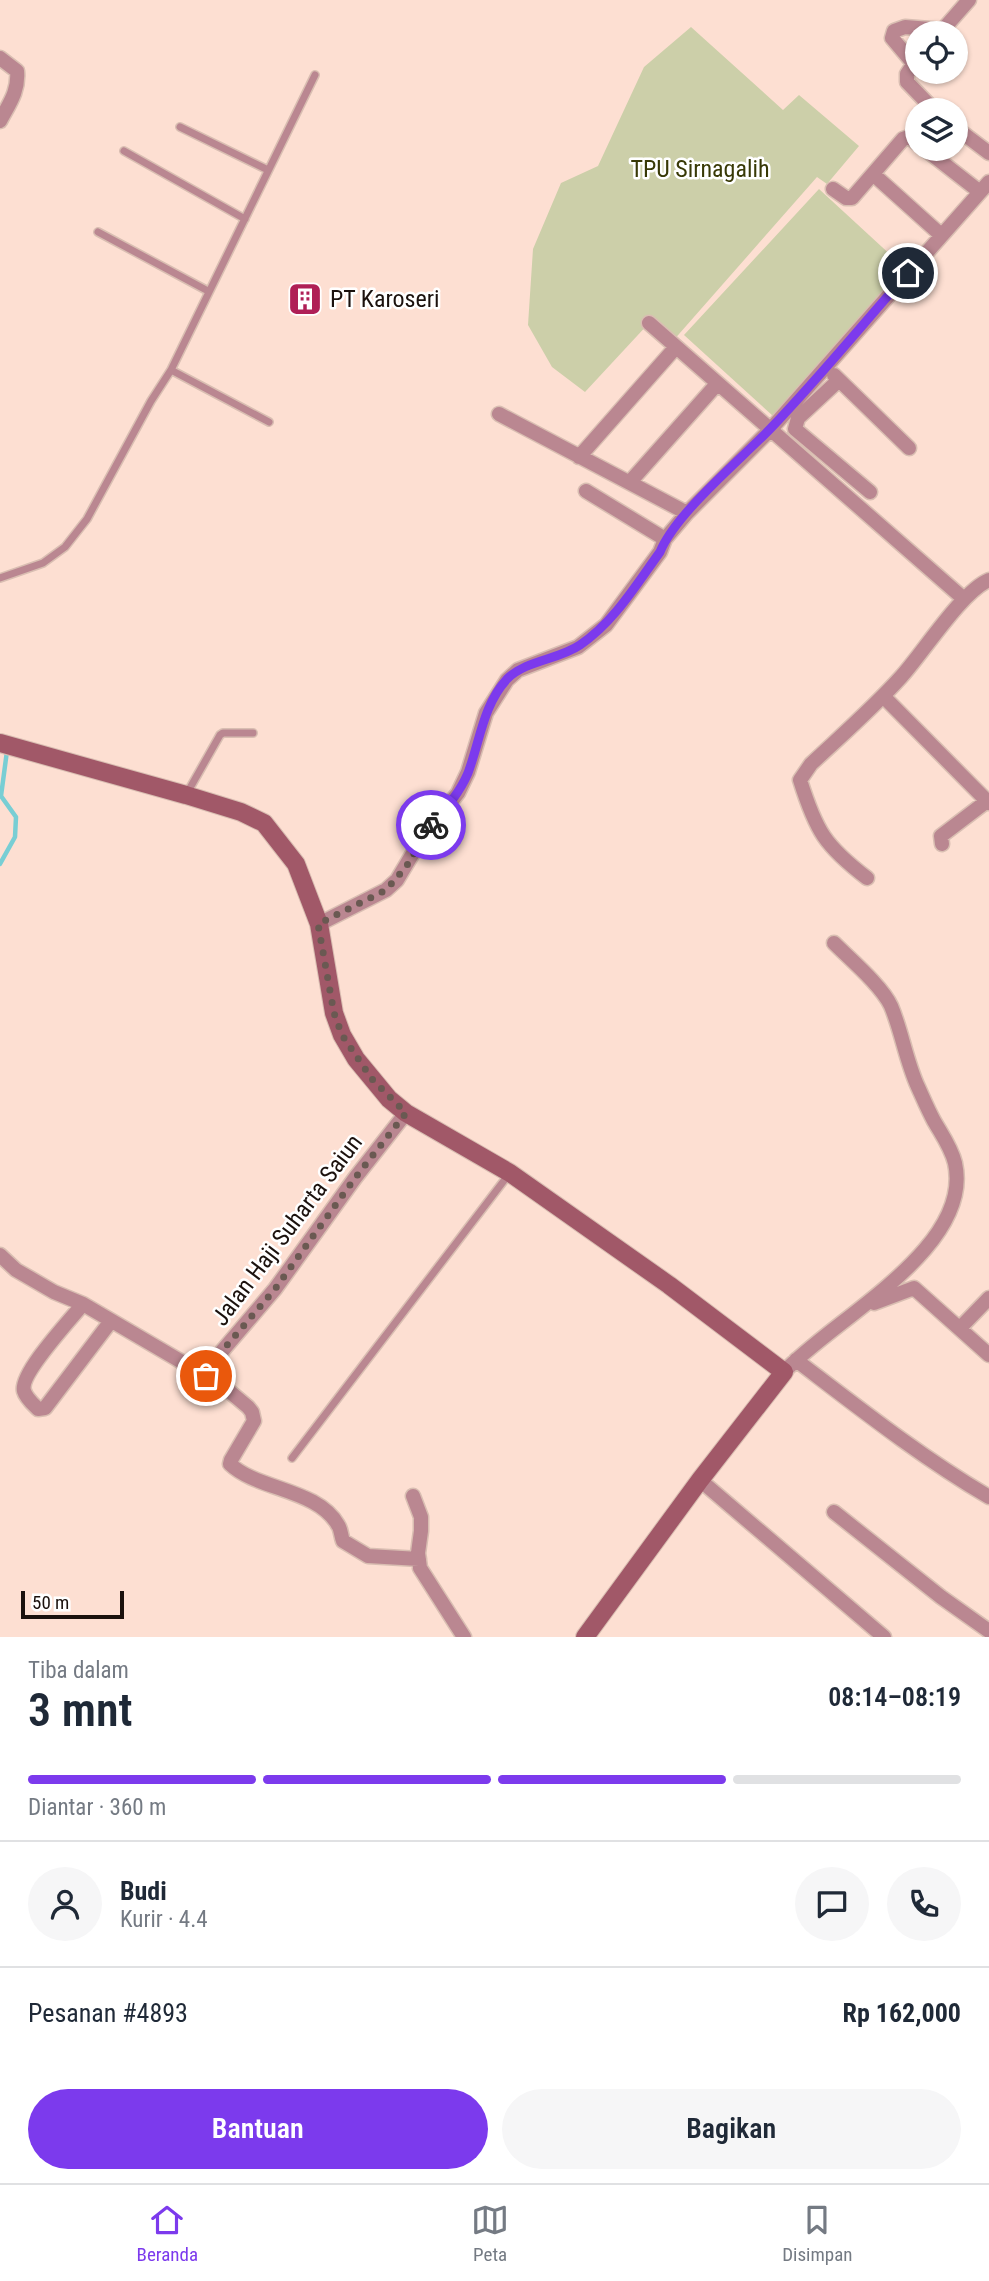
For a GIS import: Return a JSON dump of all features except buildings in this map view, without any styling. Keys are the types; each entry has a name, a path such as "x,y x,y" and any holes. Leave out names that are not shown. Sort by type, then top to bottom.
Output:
{"street":[{"path":"951,21 969,0"},
{"path":"905,27 894,31 892,38 905,51"},
{"path":"0,58 18,71 18,88 0,119"},
{"path":"908,84 922,98"},
{"path":"968,137 989,153"},
{"path":"833,189 846,198 852,198 905,138"},
{"path":"318,924 386,890 397,880 422,838 458,793 468,772 486,713 507,680 518,670 578,647 606,625 687,513 771,429 984,187 944,161"},
{"path":"873,174 941,235"},
{"path":"649,323 964,599"},
{"path":"579,457 676,347"},
{"path":"825,367 909,448"},
{"path":"839,380 798,418 795,429 870,492"},
{"path":"630,482 717,384"},
{"path":"499,414 687,513"},
{"path":"586,491 665,540"},
{"path":"867,878 824,840 811,815 800,780 811,764 883,696 964,599 989,580"},
{"path":"883,696 988,802 941,836 942,844"},
{"path":"0,743 186,795 254,818 270,828 296,864 318,924 334,1013 342,1035 372,1079 406,1113 510,1173 669,1285 953,1476 989,1497"},
{"path":"585,1637 700,1480 790,1366 866,1305 908,1267 945,1223 957,1192 956,1165 949,1144 935,1122 911,1071 890,1005 866,975 834,943"},
{"name":"Jalan Haji Suharta Saiun","path":"206,1376 223,1350 275,1289 355,1178 406,1113"},
{"path":"0,1255 54,1292 83,1304 223,1386 252,1412 254,1421 230,1460 230,1464 239,1473 299,1495 320,1508 338,1524 343,1541 368,1556 419,1559"},
{"path":"866,1305 914,1289 989,1355"},
{"path":"960,1328 989,1298"},
{"path":"83,1304 30,1370 23,1383 28,1399 38,1409 45,1408 111,1321"},
{"path":"700,1480 884,1637"},
{"path":"413,1496 421,1517 419,1559 423,1575 464,1637"},
{"path":"834,1512 941,1597 989,1631"}],"lane":[{"path":"0,578 43,563 65,547 87,519 151,401 171,370 315,75"},
{"path":"180,127 268,170"},
{"path":"124,151 245,219"},
{"path":"98,232 208,291"},
{"path":"171,370 269,422"},
{"path":"186,795 220,735 253,733"},
{"path":"292,1458 510,1173"}],"green space":[{"name":"TPU Sirnagalih","path":"691,27 783,110 799,95 859,146 827,184 817,177 672,342 650,322 585,392 552,367 528,325 533,249 561,183 598,166 644,67"},
{"path":"819,189 907,270 773,416 684,335"}],"waterway":[{"path":"0,864 15,837 16,817 1,796 7,751"}],"way so far":[{"path":"206,1376 223,1350 275,1289 355,1178 406,1113 389,1099 372,1079 342,1035 334,1013 318,924 386,890 397,880 431,825"}],"place":[{"name":"PT Karoseri","path":"305,299"}],"route":[{"path":"431,825 458,793 468,772 486,713 507,680 518,670 578,647 606,625 687,513 771,429 908,273"}]}
